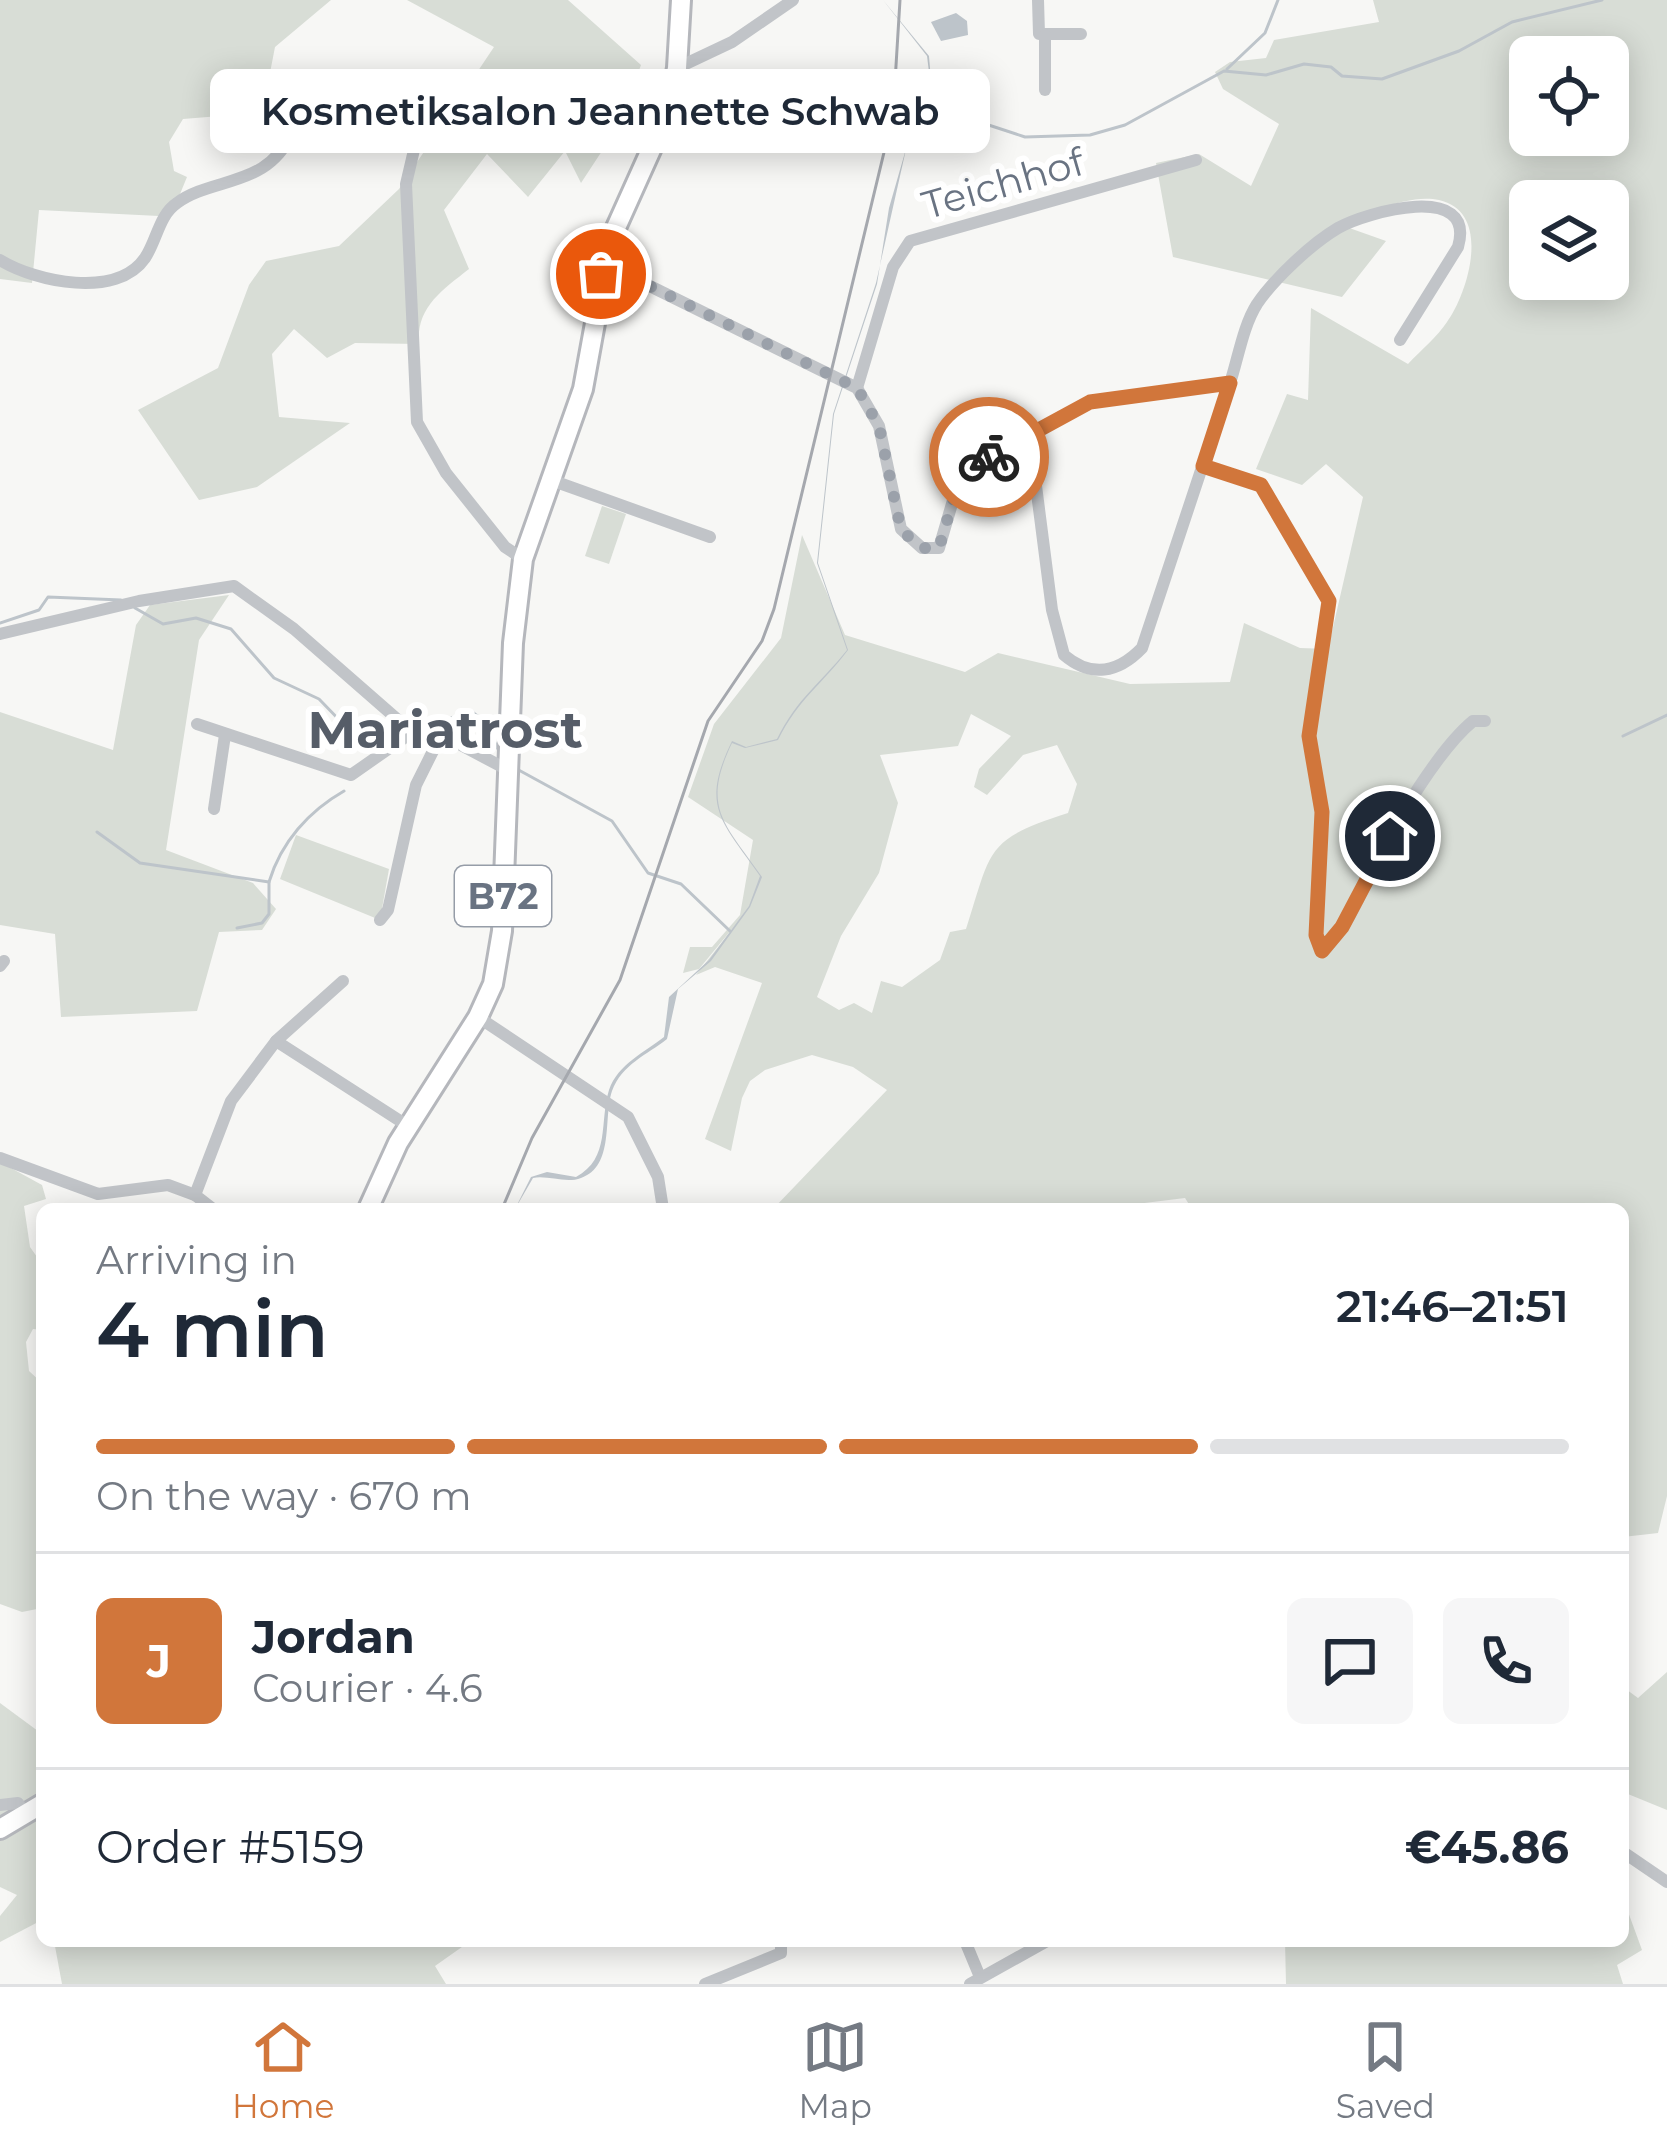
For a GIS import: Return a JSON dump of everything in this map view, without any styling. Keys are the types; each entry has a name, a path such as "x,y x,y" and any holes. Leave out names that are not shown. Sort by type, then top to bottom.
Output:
{"main road":[{"name":"B72","path":"371,1203 407,1126 478,1017 493,984 500,946 523,559 547,478 583,389 603,263 668,112 677,68 681,0"},
{"path":"0,1829 34,1809"}],"street":[{"path":"677,68 732,42 793,0"},
{"path":"1038,0 1045,90"},
{"path":"1042,32 1081,34"},
{"path":"0,260 24,273 68,280 120,278 144,260 174,205 259,170 285,149 315,111 365,100 386,108 418,133 406,184 417,422 446,473 505,547 523,559"},
{"name":"Teichhof","path":"844,383 893,267 910,241 1196,160"},
{"path":"1030,439 1064,655 1096,672 1121,667 1142,648 1257,304 1321,241 1356,221 1430,204 1456,217 1462,233 1400,340"},
{"path":"603,263 844,383 879,426 901,530 922,548 939,548 947,535 961,473 1030,439 1055,416 1090,402 1230,383"},
{"path":"1203,466 1261,485 1329,601 1309,736 1322,812 1316,935 1322,951 1342,927 1403,813 1450,744 1473,721 1485,721"},
{"path":"547,478 710,537"},
{"path":"0,634 127,604 234,586 405,724 508,762"},
{"path":"197,724 352,775 405,724"},
{"path":"214,809 225,735"},
{"path":"380,920 388,910 416,785 440,737"},
{"path":"196,1196 231,1101 276,1041 343,981"},
{"path":"478,1017 617,1106 640,1134 658,1177 662,1203"},
{"path":"276,1041 407,1126"},
{"path":"0,1158 98,1194 168,1185 206,1203"},
{"path":"0,1805 18,1803 34,1809"},
{"path":"1629,1856 1667,1882"},
{"path":"705,1984 768,1961 781,1953 781,1947"},
{"path":"966,1947 975,1980 1036,1947"}],"shaded area":[{"path":"0,0 331,0 275,47 269,78 297,121 279,132 262,134 245,114 183,119 169,142 174,171 187,177 180,194 159,216 39,210 32,283 0,279"},
{"path":"407,0 568,0 641,65 619,125 581,183 565,151 528,197 487,154 444,210 469,269 426,310 419,344 355,343 327,358 294,329 272,354 279,417 350,423 257,487 199,500 138,410 218,368 249,285 266,261 339,246 399,189 494,47"},
{"path":"883,0 929,56 931,80 906,147 930,80 927,56"},
{"path":"1373,0 1667,0 1667,1496 1658,1533 1629,1536 1629,1203 1188,1203 1185,1198 1145,1203 779,1203 887,1090 853,1067 812,1055 765,1070 750,1081 731,1151 705,1139 762,983 715,967 696,975 737,923 699,969 683,973 690,947 712,947 740,915 753,840 688,797 714,724 781,638 802,535 845,635 965,672 998,653 1130,684 1230,682 1244,623 1300,648 1328,649 1363,497 1326,464 1302,485 1256,469 1287,394 1308,400 1311,308 1408,364 1455,309 1468,274 1471,236 1456,207 1439,200 1401,202 1338,224 1386,241 1342,297 1173,257 1156,163 1199,154 1251,186 1279,124 1223,89 1215,72 1230,62 1266,58 1274,40 1379,22","holes":["971,714 1011,736 979,769 974,787 987,795 1023,755 1057,745 1077,784 1068,813 1020,831 995,851 966,929 950,932 940,960 902,987 881,981 872,1013 854,1003 839,1010 817,997 841,936 879,873 898,803 880,755 958,746"]},
{"path":"956,13 967,21 968,35 941,41 931,22"},
{"path":"906,147 880,266 889,208"},
{"path":"880,266 877,284 834,414 818,563 848,650 802,703 778,740 745,748 732,743 718,784 721,814 762,877 750,907 711,961 678,989 667,1039 616,1082 599,1163 575,1180 533,1178 518,1203 531,1177 547,1172 576,1177 595,1160 613,1081 625,1066 664,1037 669,997 709,960 749,906 760,876 726,826 719,812 717,798 717,782 722,763 732,741 746,747 777,739 801,702 847,650 817,563 833,414"},
{"path":"602,506 626,514 609,564 585,556"},
{"path":"229,595 199,640 166,850 253,883 276,909 262,930 219,932 197,1011 61,1017 55,934 0,925 0,712 113,750 136,625 150,605"},
{"path":"296,835 389,869 380,920 280,879"},
{"path":"0,1162 42,1185 46,1199 24,1206 30,1247 36,1256 36,1329 26,1342 29,1371 36,1377 36,1609 22,1612 0,1604"},
{"path":"1667,1672 1667,1810 1629,1794 1629,1691 1638,1698"},
{"path":"0,1703 36,1730 36,1797 0,1819"},
{"path":"36,1815 36,1923 0,1942 0,1916 17,1895 0,1887 0,1839"},
{"path":"1629,1914 1642,1950 1617,1965 1623,1984 1286,1984 1285,1947 1629,1947"},
{"path":"55,1947 462,1947 435,1966 446,1984 62,1984"}],"waterway":[{"path":"1227,69 1265,33 1278,0"},
{"path":"919,109 933,100 955,114 1025,137 1090,135 1125,125 1224,71 1266,75 1304,64 1331,67 1342,76 1382,79 1459,51 1512,22 1602,0"},
{"path":"0,623 39,610 48,597 121,600"},
{"path":"135,608 163,624 196,618 231,629 274,678 319,699 348,729 371,733 397,723"},
{"path":"406,718 437,723 471,711 485,722 500,753"},
{"path":"1623,736 1667,715"},
{"path":"515,768 612,821 648,873 681,884 730,931"},
{"path":"97,832 140,863 269,882 298,829 344,791"},
{"path":"237,928 262,923 269,914 269,882"}],"tram line":[{"path":"505,1203 532,1138 620,980 708,721 762,641 774,609 893,115 900,0"}],"way so far":[{"path":"601,274 603,263 857,388 879,426 901,530 922,548 939,548 947,535 961,473 989,457"}],"place":[{"name":"Kosmetiksalon Jeannette Schwab","path":"601,274"}],"district":[{"name":"Mariatrost","path":"445,730"}],"route":[{"path":"989,457 1030,439 1055,416 1090,402 1230,383 1203,466 1246,476 1261,485 1329,601 1314,673 1309,736 1322,812 1316,935 1322,951 1358,901 1390,836"}]}
